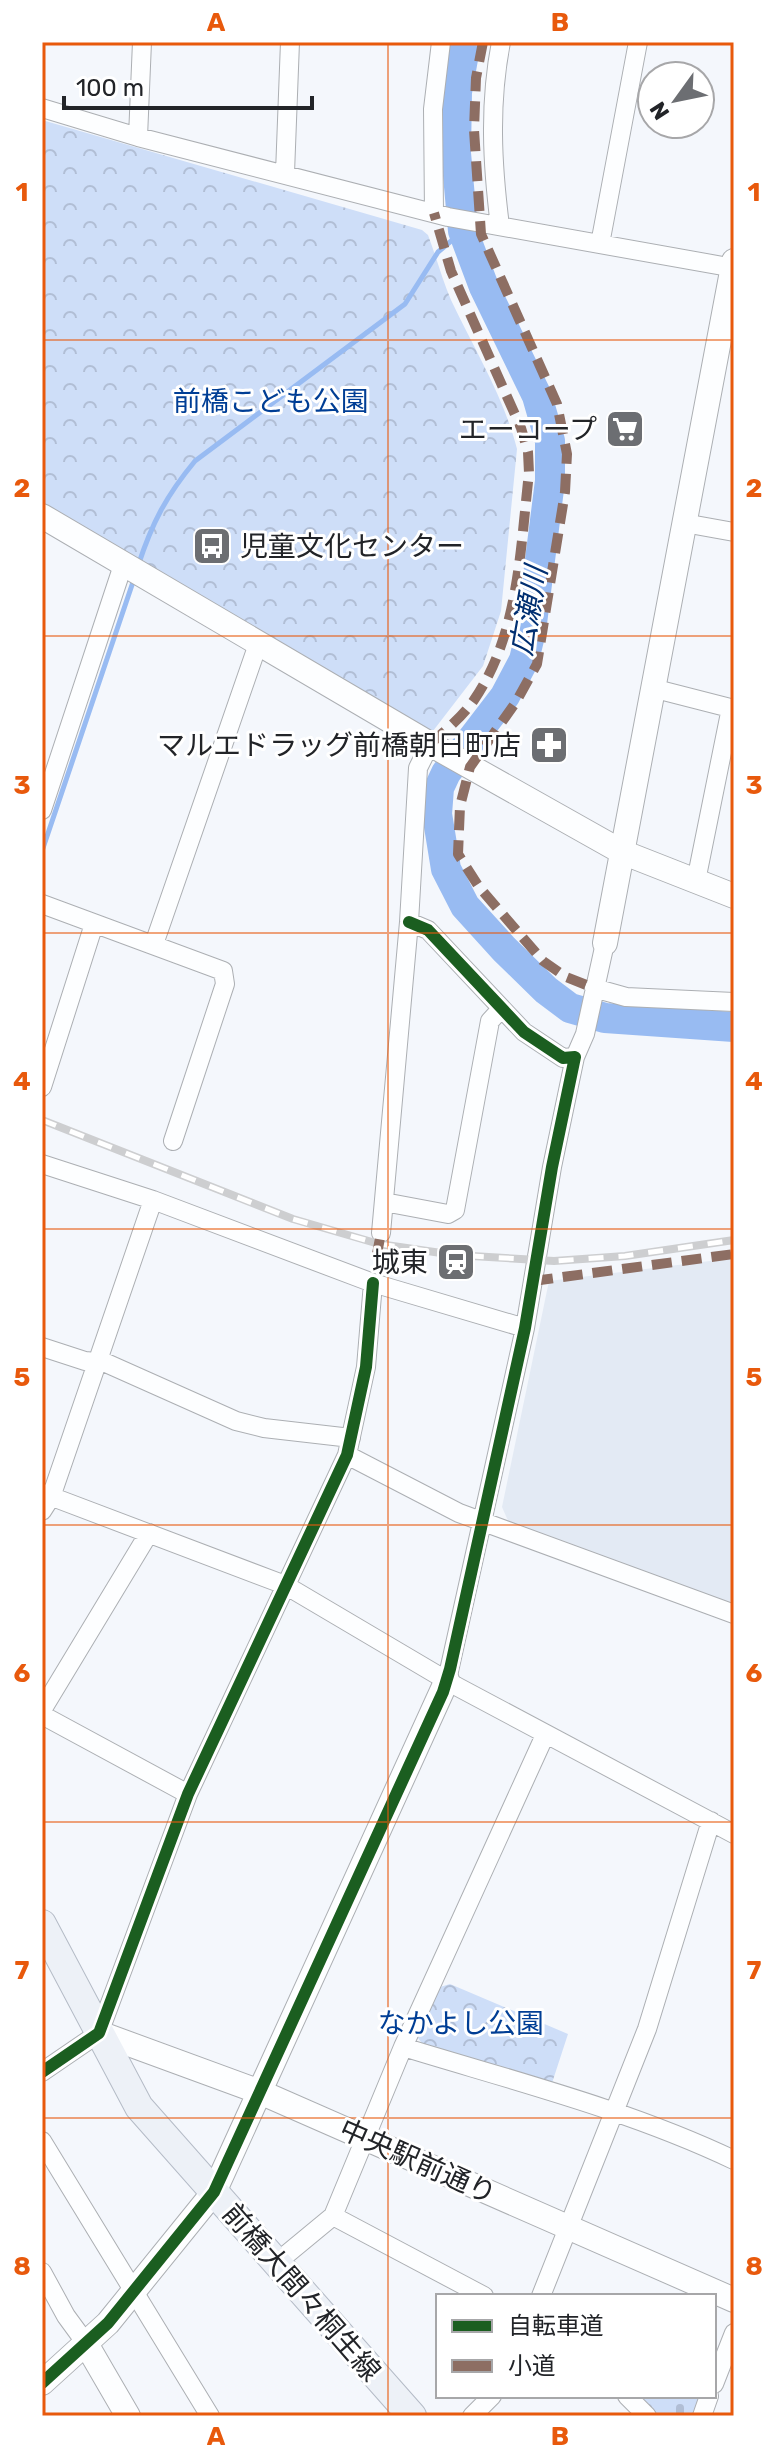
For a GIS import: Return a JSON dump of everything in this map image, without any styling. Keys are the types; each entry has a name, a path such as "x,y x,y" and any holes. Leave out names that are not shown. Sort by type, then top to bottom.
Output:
{"main road":[{"name":"前橋大間々桐生線","path":"42,1924 139,2107 412,2416"}],"street":[{"path":"138,137 142,42"},
{"path":"285,173 290,42"},
{"path":"441,42 433,109 441,215"},
{"path":"500,226 493,172 492,126 494,80 501,42"},
{"path":"600,244 638,42"},
{"path":"42,108 138,137 441,215 733,266 605,943 585,1034 575,1057 552,1167 525,1328 447,1680 214,2192 108,2323 42,2383"},
{"path":"42,516 470,767 622,852 734,896"},
{"path":"684,523 734,532"},
{"path":"42,810 132,569"},
{"path":"154,944 258,644"},
{"path":"652,688 732,709 696,881"},
{"path":"381,1233 409,922 418,768 434,746"},
{"path":"42,904 154,944 223,971 226,975 173,1141"},
{"path":"409,922 428,930 524,1032 563,1058 575,1057"},
{"path":"42,1087 94,924"},
{"path":"594,993 734,1002"},
{"path":"384,1202 448,1214 455,1210 490,1021 501,1009"},
{"path":"42,1164 153,1200 373,1283 525,1328"},
{"path":"153,1200 45,1500 149,1533 285,1585 545,1735 734,1834"},
{"path":"42,2072 99,2033 188,1794 349,1446 366,1367 373,1283"},
{"path":"42,1347 85,1361 106,1363 236,1421 349,1446 481,1522 734,1614"},
{"path":"149,1533 42,1713 188,1794"},
{"path":"274,2260 287,2254 333,2216 403,2047 545,1735"},
{"path":"542,2294 647,2029 711,1821"},
{"name":"中央駅前通り","path":"99,2033 260,2092 734,2300"},
{"path":"403,2047 616,2113 706,2146 734,2160"},
{"path":"42,2141 210,2416"},
{"path":"333,2216 480,2294"},
{"path":"42,2272 128,2416"},
{"path":"716,2379 734,2333"},
{"path":"472,2416 490,2398"},
{"path":"629,2398 647,2416"}],"shaded area":[{"path":"734,1258 734,1606 509,1523 502,1507 549,1281"}],"green space":[{"name":"前橋こども公園","path":"42,120 422,230 428,235 451,300 496,392 517,449 501,611 483,666 433,731 425,733 42,506"},
{"name":"なかよし公園","path":"450,1984 568,2034 552,2083 424,2046 418,2038 440,1987"},
{"path":"638,2398 700,2398 693,2416 655,2416"}],"waterway":[{"name":"広瀬川","path":"466,42 457,92 456,153 463,231 484,287 537,396 550,441 550,481 531,631 524,660 505,696 446,773 439,788 437,814 446,869 465,906 546,990 570,1008 605,1018 734,1027"},
{"path":"138,566 161,510 195,461 405,304 438,252 463,231"},
{"path":"42,851 134,579"}],"railway":[{"path":"42,1120 293,1219 379,1244 455,1255 554,1261 625,1256 734,1240"}],"marked path":[{"path":"483,42 476,78 474,130 481,234 557,404 567,454 565,492 537,664 516,702 470,767 460,806 458,854 479,887 543,961 566,977 594,988"},
{"path":"430,744 474,700 500,648 520,561 529,473 528,452 521,428 451,271 434,213"},
{"path":"376,1259 381,1233"},
{"path":"533,1281 734,1254"}],"cycle path":[{"path":"42,2383 108,2323 214,2192 443,1692 450,1669 525,1328 552,1167 575,1057 563,1058 524,1032 428,930 409,922"},
{"path":"42,2072 99,2033 188,1794 347,1455 366,1367 373,1283"}],"place":[{"name":"エーコープ","path":"625,429"},
{"name":"児童文化センター","path":"212,546"},
{"name":"マルエドラッグ前橋朝日町店","path":"549,745"},
{"name":"城東","path":"456,1262"}]}
